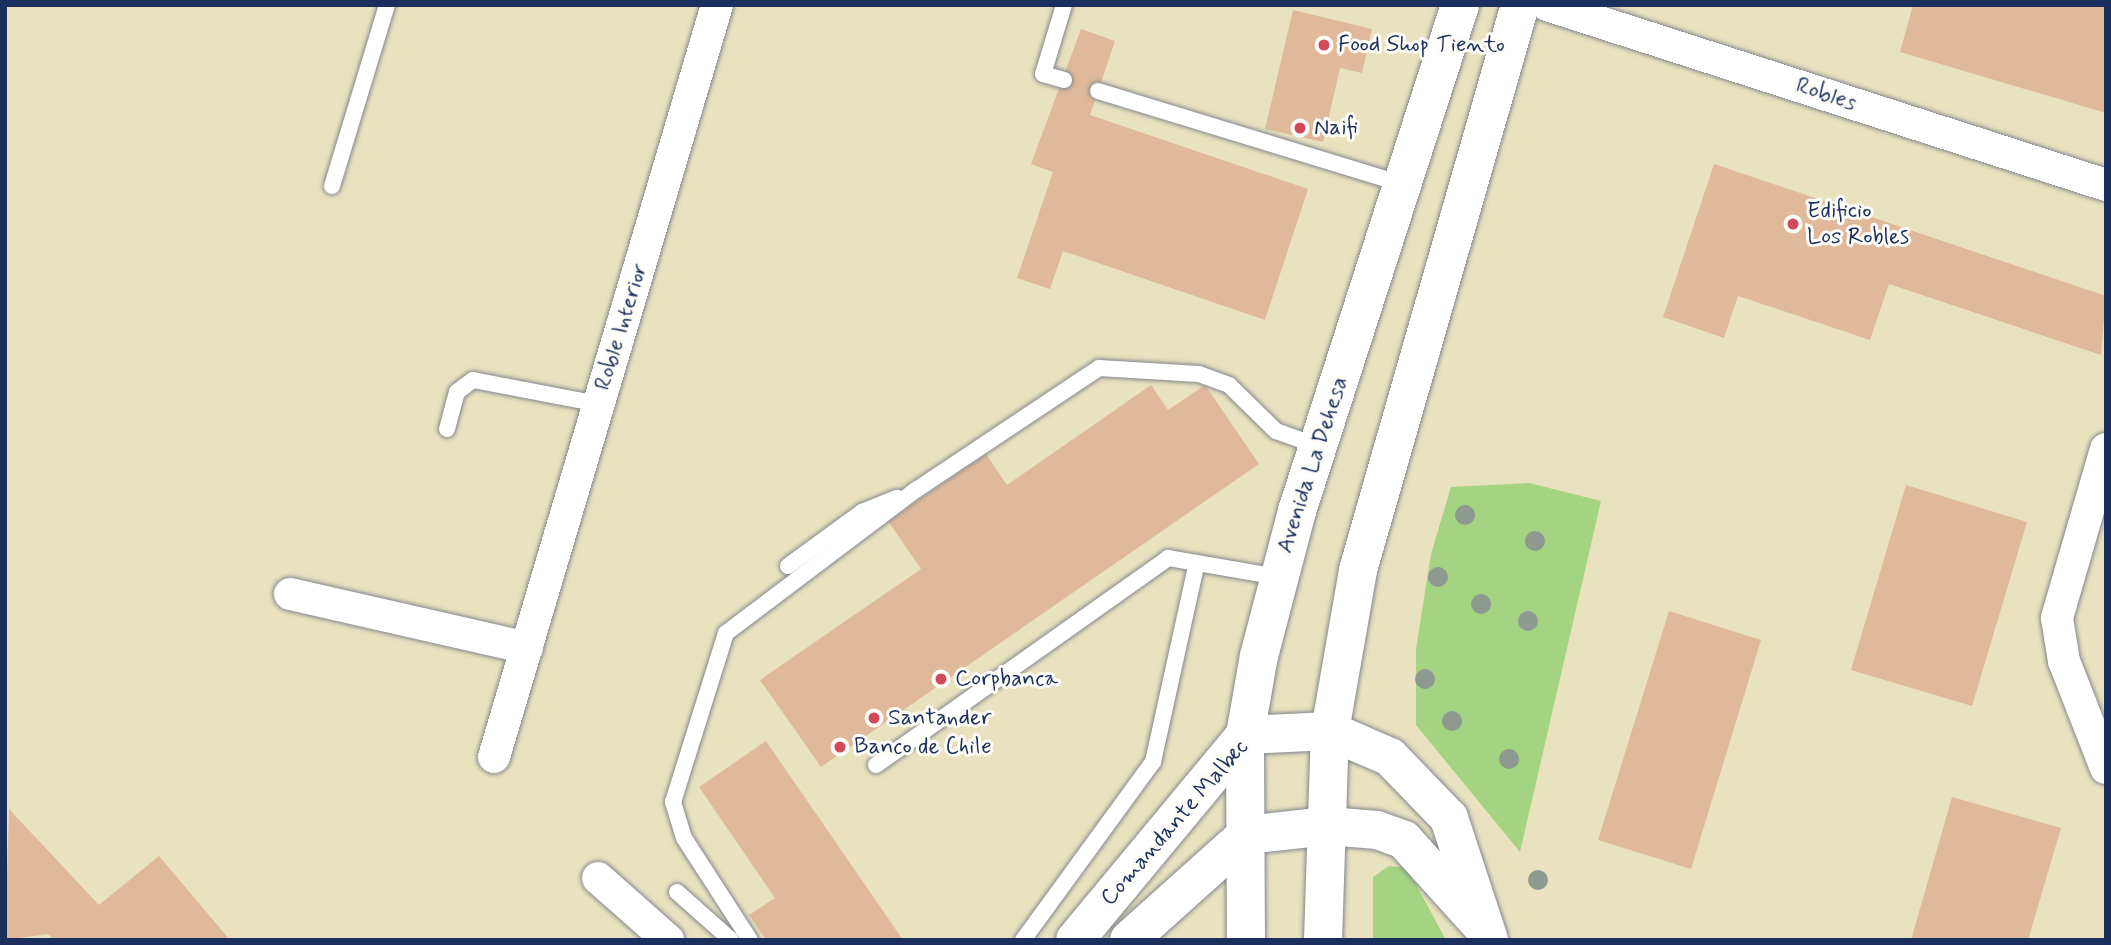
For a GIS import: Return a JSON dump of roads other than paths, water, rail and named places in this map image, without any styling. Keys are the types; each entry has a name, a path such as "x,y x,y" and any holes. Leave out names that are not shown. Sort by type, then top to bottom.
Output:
{"main road":[{"name":"Avenida La Dehesa","path":"1246,940 1245,735 1278,578 1460,5"},
{"path":"1323,940 1330,731 1377,491 1520,5"},
{"path":"1330,731 1390,757 1449,818 1486,934"},
{"name":"Comandante Malbec","path":"1075,940 1245,735 1330,731"},
{"path":"1245,835 1328,827 1377,830 1404,840 1486,934"},
{"name":"Comandante Malbec","path":"1129,940 1245,835"}],"street":[{"name":"Roble Interior","path":"494,757 718,5"},
{"name":"Robles","path":"1547,5 2106,185"},
{"path":"2106,449 2095,519 2058,601 2059,639 2106,768"},
{"path":"290,594 527,648"},
{"path":"597,878 668,940"}],"lane":[{"path":"332,186 387,5"},
{"path":"1064,5 1043,74 1064,80"},
{"path":"1098,91 1403,184"},
{"path":"750,940 684,838 673,802 726,633 916,490 1099,368 1199,374 1228,385 1276,431 1320,446"},
{"path":"447,429 457,392 473,380 599,404"},
{"path":"788,566 862,512 916,490"},
{"path":"876,765 1168,558 1196,566 1278,578"},
{"path":"1023,940 1153,762 1196,566"},
{"path":"677,892 731,940"}],"place":[{"name":"Food Shop Tiento","path":"1324,45"},
{"name":"Naifi","path":"1300,128"},
{"name":"Edificio Los Robles","path":"1793,224"},
{"name":"Corpbanca","path":"941,679"},
{"name":"Santander","path":"874,718"},
{"name":"Banco de Chile","path":"840,747"}]}
